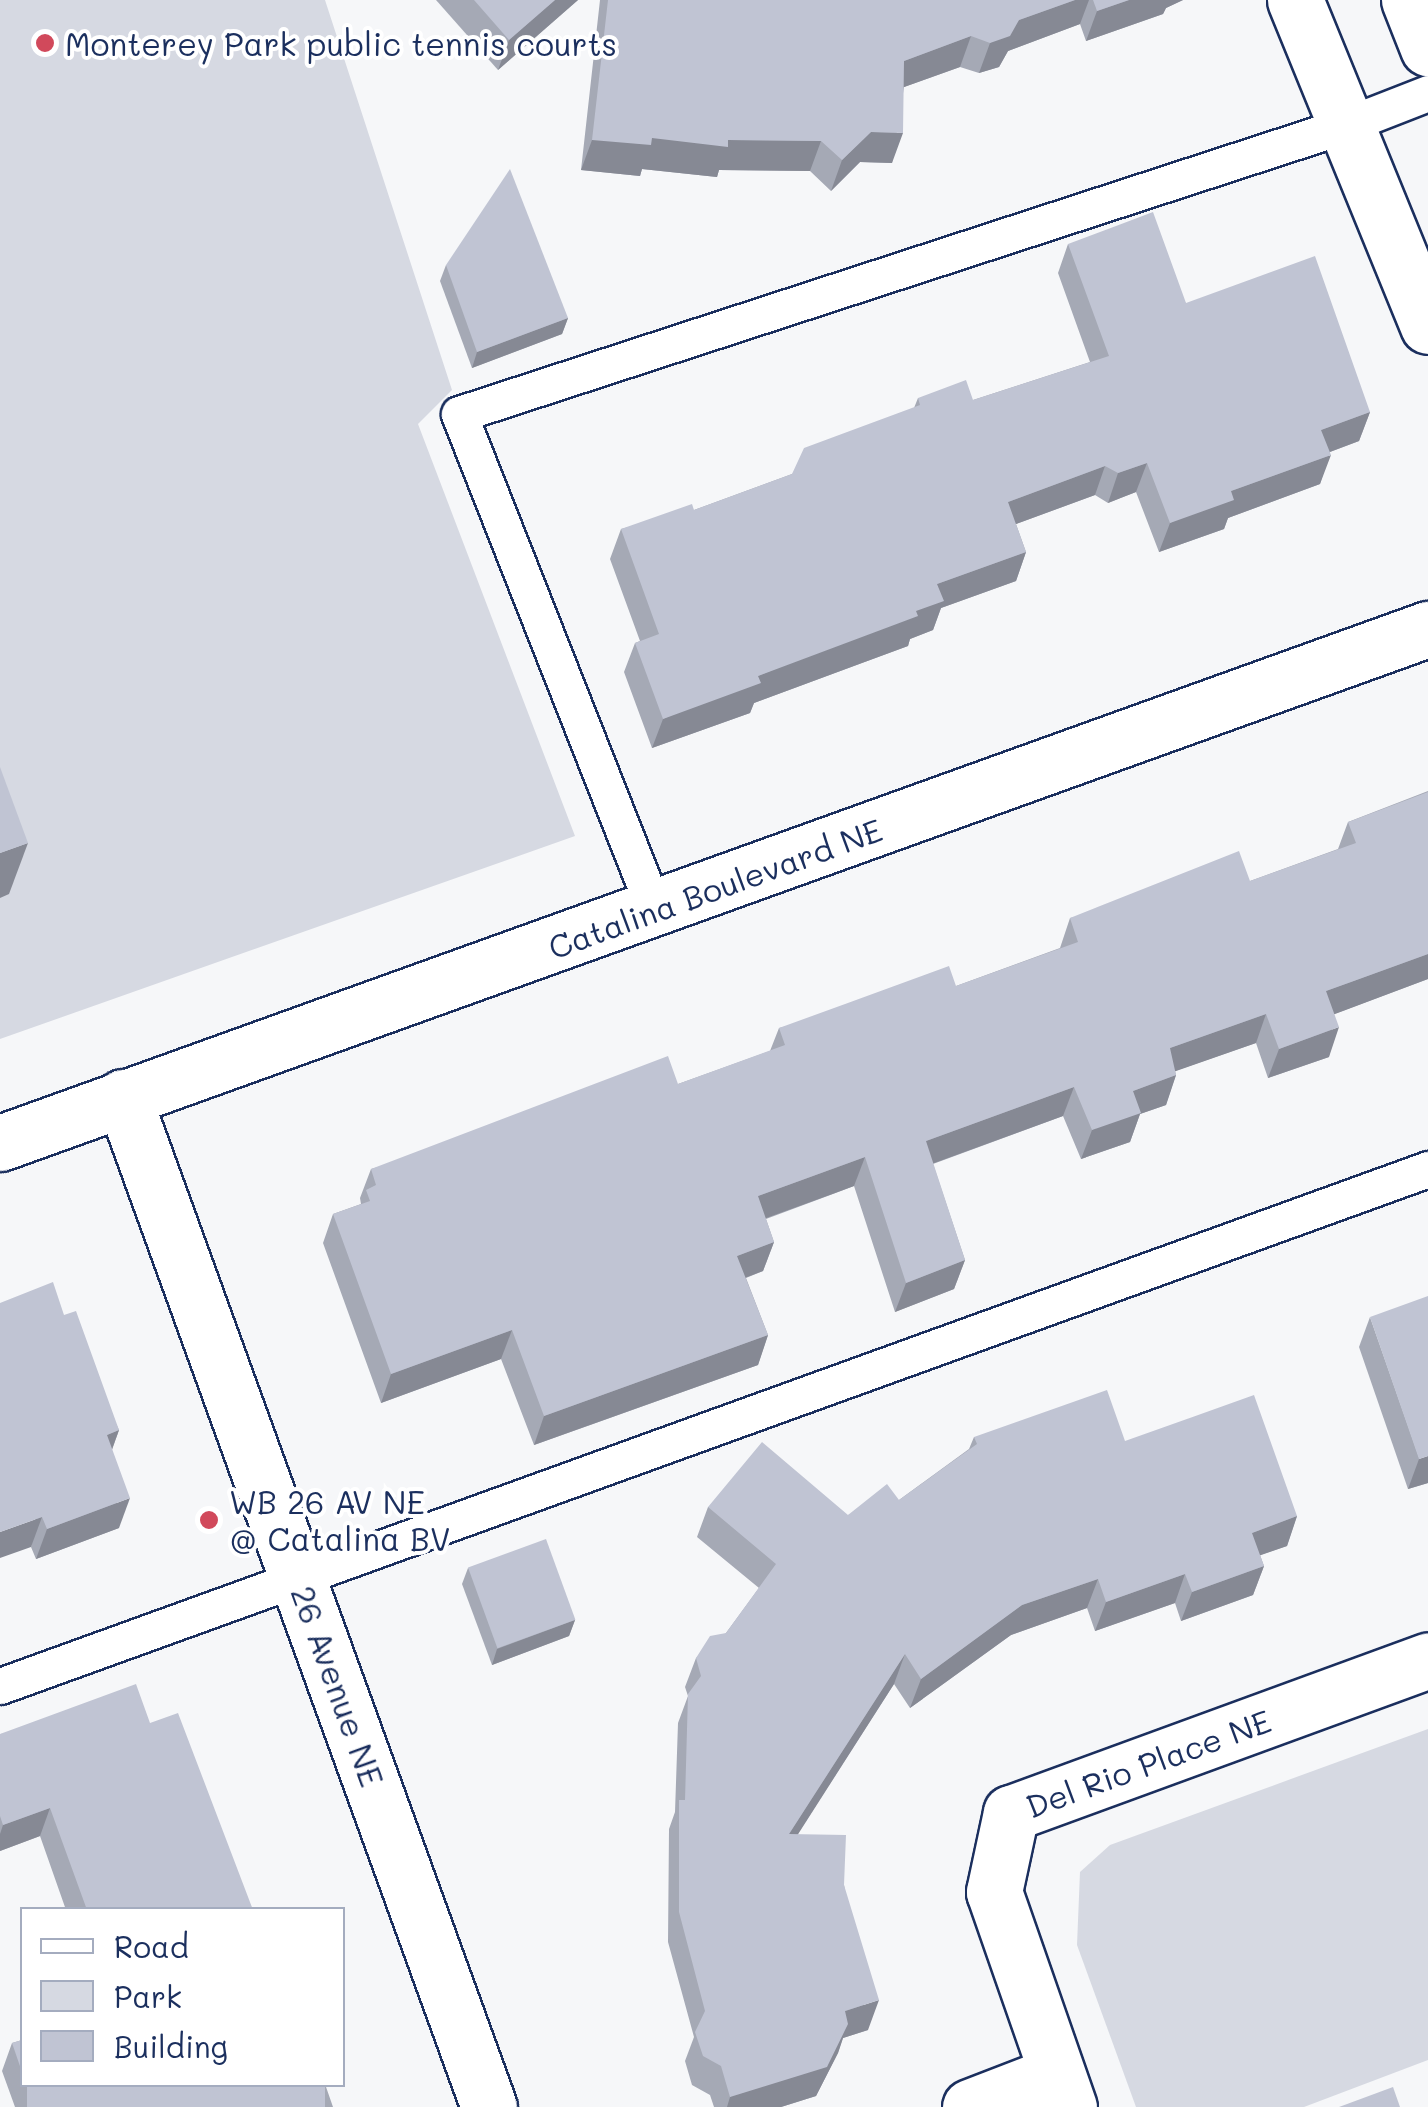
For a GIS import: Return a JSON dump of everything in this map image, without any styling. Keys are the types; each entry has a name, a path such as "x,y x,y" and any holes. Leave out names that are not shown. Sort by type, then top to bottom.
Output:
{"street":[{"path":"1296,0 1428,326"},
{"path":"1409,0 1428,48"},
{"name":"Catalina Boulevard NE","path":"0,1143 655,911 1428,629"},
{"name":"26 Avenue NE","path":"123,1097 488,2107"},
{"name":"Del Rio Place NE","path":"970,2107 1062,2090 994,1892 1011,1814 1428,1660"}],"lane":[{"path":"655,911 458,414 1346,125 1428,93"},
{"path":"0,1686 298,1575 1428,1170"}],"green space":[{"path":"0,0 325,0 452,390 418,424 575,836 0,1039"},
{"path":"1428,1729 1428,2060 1304,2107 1136,2107 1077,1945 1080,1872 1110,1845"}],"building":[{"path":"474,0 555,0 509,40"},
{"path":"608,0 1075,0 1019,20 1010,36 990,43 971,36 904,61 903,133 871,132 842,160 821,141 728,140 728,147 652,138 651,145 592,140"},
{"path":"1093,0 1129,0 1097,11"},
{"path":"510,169 568,318 477,352 446,265"},
{"path":"1153,212 1186,303 1315,256 1370,412 1321,430 1331,455 1231,491 1234,500 1170,523 1147,463 1118,473 1105,466 1008,502 1026,552 937,584 944,601 916,611 918,616 758,676 761,683 663,719 635,643 659,634 621,529 692,504 694,510 792,474 804,448 920,405 918,398 966,380 973,400 1109,356 1068,244"},
{"path":"0,767 28,843 0,853"},
{"path":"1428,792 1428,954 1326,991 1339,1027 1279,1049 1266,1014 1170,1048 1176,1075 1133,1091 1141,1113 1092,1130 1074,1087 926,1141 965,1260 906,1283 865,1157 758,1196 774,1242 737,1256 768,1335 544,1416 512,1330 391,1374 333,1214 370,1201 366,1190 376,1185 371,1169 668,1056 678,1084 785,1045 779,1028 949,966 956,986 1078,942 1070,918 1239,851 1250,881 1356,843 1348,822"},
{"path":"53,1282 64,1315 76,1311 119,1430 107,1435 130,1498 47,1529 42,1517 0,1532 0,1303"},
{"path":"1428,1296 1428,1456 1419,1459 1370,1317"},
{"path":"1107,1390 1125,1441 1254,1395 1297,1516 1252,1533 1264,1566 1192,1592 1185,1574 1106,1602 1098,1579 1022,1605 921,1679 905,1654 789,1834 846,1835 844,1885 879,2000 845,2011 848,2024 827,2067 730,2097 721,2066 703,2056 695,2032 705,2011 679,1912 679,1800 685,1800 688,1694 701,1676 696,1658 710,1636 726,1633 776,1564 708,1507 762,1442 848,1515 887,1484 899,1500 977,1444 974,1437"},
{"path":"546,1539 575,1620 497,1648 468,1567"},
{"path":"136,1684 150,1723 178,1713 252,1907 86,1907 50,1808 3,1825 0,1734"},
{"path":"20,2041 20,2066 12,2043"},
{"path":"27,2087 325,2087 325,2107 27,2107"},
{"path":"1393,2087 1400,2107 1339,2107"}],"place":[{"name":"Monterey Park public tennis courts","path":"45,43"},
{"name":"WB 26 AV NE @ Catalina BV","path":"209,1520"}]}
